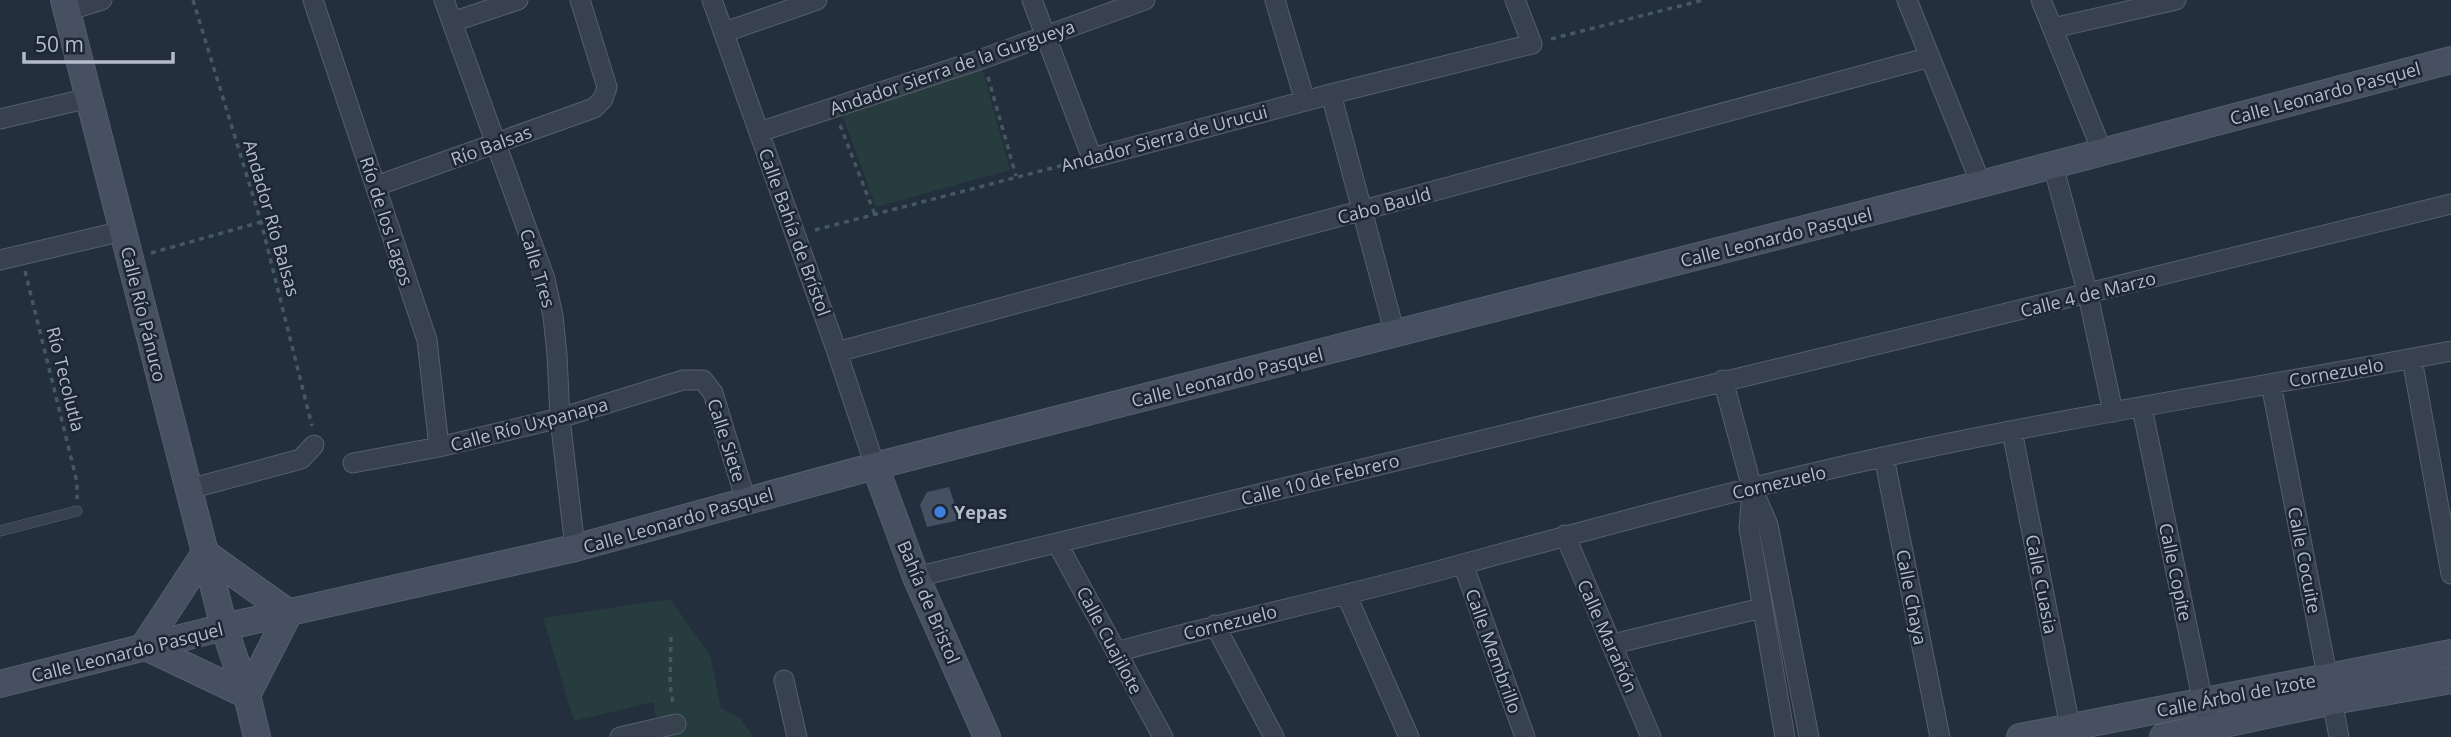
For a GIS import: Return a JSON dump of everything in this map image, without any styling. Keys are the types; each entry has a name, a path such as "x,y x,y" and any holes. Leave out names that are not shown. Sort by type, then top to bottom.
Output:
{"street":[{"path":"65,5 102,0"},
{"name":"Río de los Lagos","path":"313,0 427,340 439,447"},
{"name":"Calle Tres","path":"444,0 545,279 553,316 560,418 575,548"},
{"path":"452,22 518,0"},
{"name":"Río Balsas","path":"376,186 594,108 604,99 607,87 580,0"},
{"name":"Calle Bahía de Brístol","path":"712,0 875,466"},
{"path":"725,32 817,0"},
{"path":"1032,0 1092,158"},
{"name":"Andador Sierra de la Gurgueya","path":"759,132 982,59 1145,0"},
{"path":"1275,0 1305,101"},
{"path":"1515,0 1532,44"},
{"path":"1907,0 1982,184"},
{"path":"2041,0 2102,151"},
{"path":"2053,29 2176,0"},
{"name":"Calle Río Pánuco","path":"65,5 224,627 247,695 257,737"},
{"name":"Andador Sierra de Urucui","path":"1092,158 1532,44"},
{"name":"Cabo Bauld","path":"837,352 1930,57"},
{"name":"Calle Leonardo Pasquel","path":"0,684 224,627 575,548 875,466 1982,184 2451,60"},
{"path":"1331,94 1395,334"},
{"path":"0,119 89,98"},
{"path":"2053,165 2088,295 2113,412"},
{"name":"Calle 4 de Marzo","path":"1723,380 2088,295 2451,204"},
{"path":"0,260 123,231"},
{"name":"Cornezuelo","path":"1116,652 1215,625 1463,565 1565,535 1884,457 2113,412 2451,351"},
{"path":"2412,359 2451,574"},
{"name":"Calle Río Uxpanapa","path":"353,463 439,447 560,418 683,380 703,380"},
{"name":"Calle Siete","path":"703,380 713,393 746,501"},
{"path":"1723,380 1752,488 1768,524 1809,737"},
{"name":"Calle 10 de Febrero","path":"916,577 1723,380"},
{"name":"Calle Cocuite","path":"2271,384 2339,737"},
{"name":"Calle Copite","path":"2142,408 2206,722"},
{"name":"Calle Cuasia","path":"2012,431 2071,732"},
{"path":"189,489 301,459 314,445"},
{"name":"Calle Chaya","path":"1884,457 1940,737"},
{"name":"Bahía de Bristol","path":"875,466 916,577 986,737"},
{"path":"1752,488 1749,528 1785,737"},
{"name":"Calle Marañón","path":"1565,535 1651,737"},
{"name":"Calle Cuajilote","path":"1057,542 1163,737"},
{"path":"205,553 289,613 247,695 144,646 205,553"},
{"name":"Calle Membrillo","path":"1463,565 1525,737"},
{"path":"1346,594 1409,737"},
{"path":"1613,644 1762,608"},
{"path":"1215,625 1274,737"},
{"name":"Calle Árbol de Izote","path":"2163,737 2206,722 2451,653"},
{"path":"784,680 797,737"},
{"name":"Calle Árbol de Izote","path":"2330,689 2451,680"},
{"name":"Calle Árbol de Izote","path":"2020,737 2206,722"},
{"path":"620,737 676,724"}],"lane":[{"path":"0,531 77,511"}],"path":[{"name":"Andador Río Balsas","path":"193,0 261,222 312,422 314,445"},
{"path":"1532,44 1703,0"},
{"path":"982,59 1016,176"},
{"path":"833,107 875,215"},
{"name":"Andador Sierra de Urucui","path":"796,235 1092,158"},
{"path":"130,258 261,222"},
{"name":"Río Tecolutla","path":"21,255 76,482 77,511"},
{"path":"671,637 670,684 676,724"}],"green space":[{"path":"981,65 1010,170 876,207 840,109"},
{"path":"670,599 710,655 721,708 740,718 753,737 660,737 653,702 574,721 543,618"}],"building":[{"name":"Yepas","path":"949,487 960,520 927,527 920,505 927,492"}],"place":[{"name":"Yepas","path":"940,512"}]}
